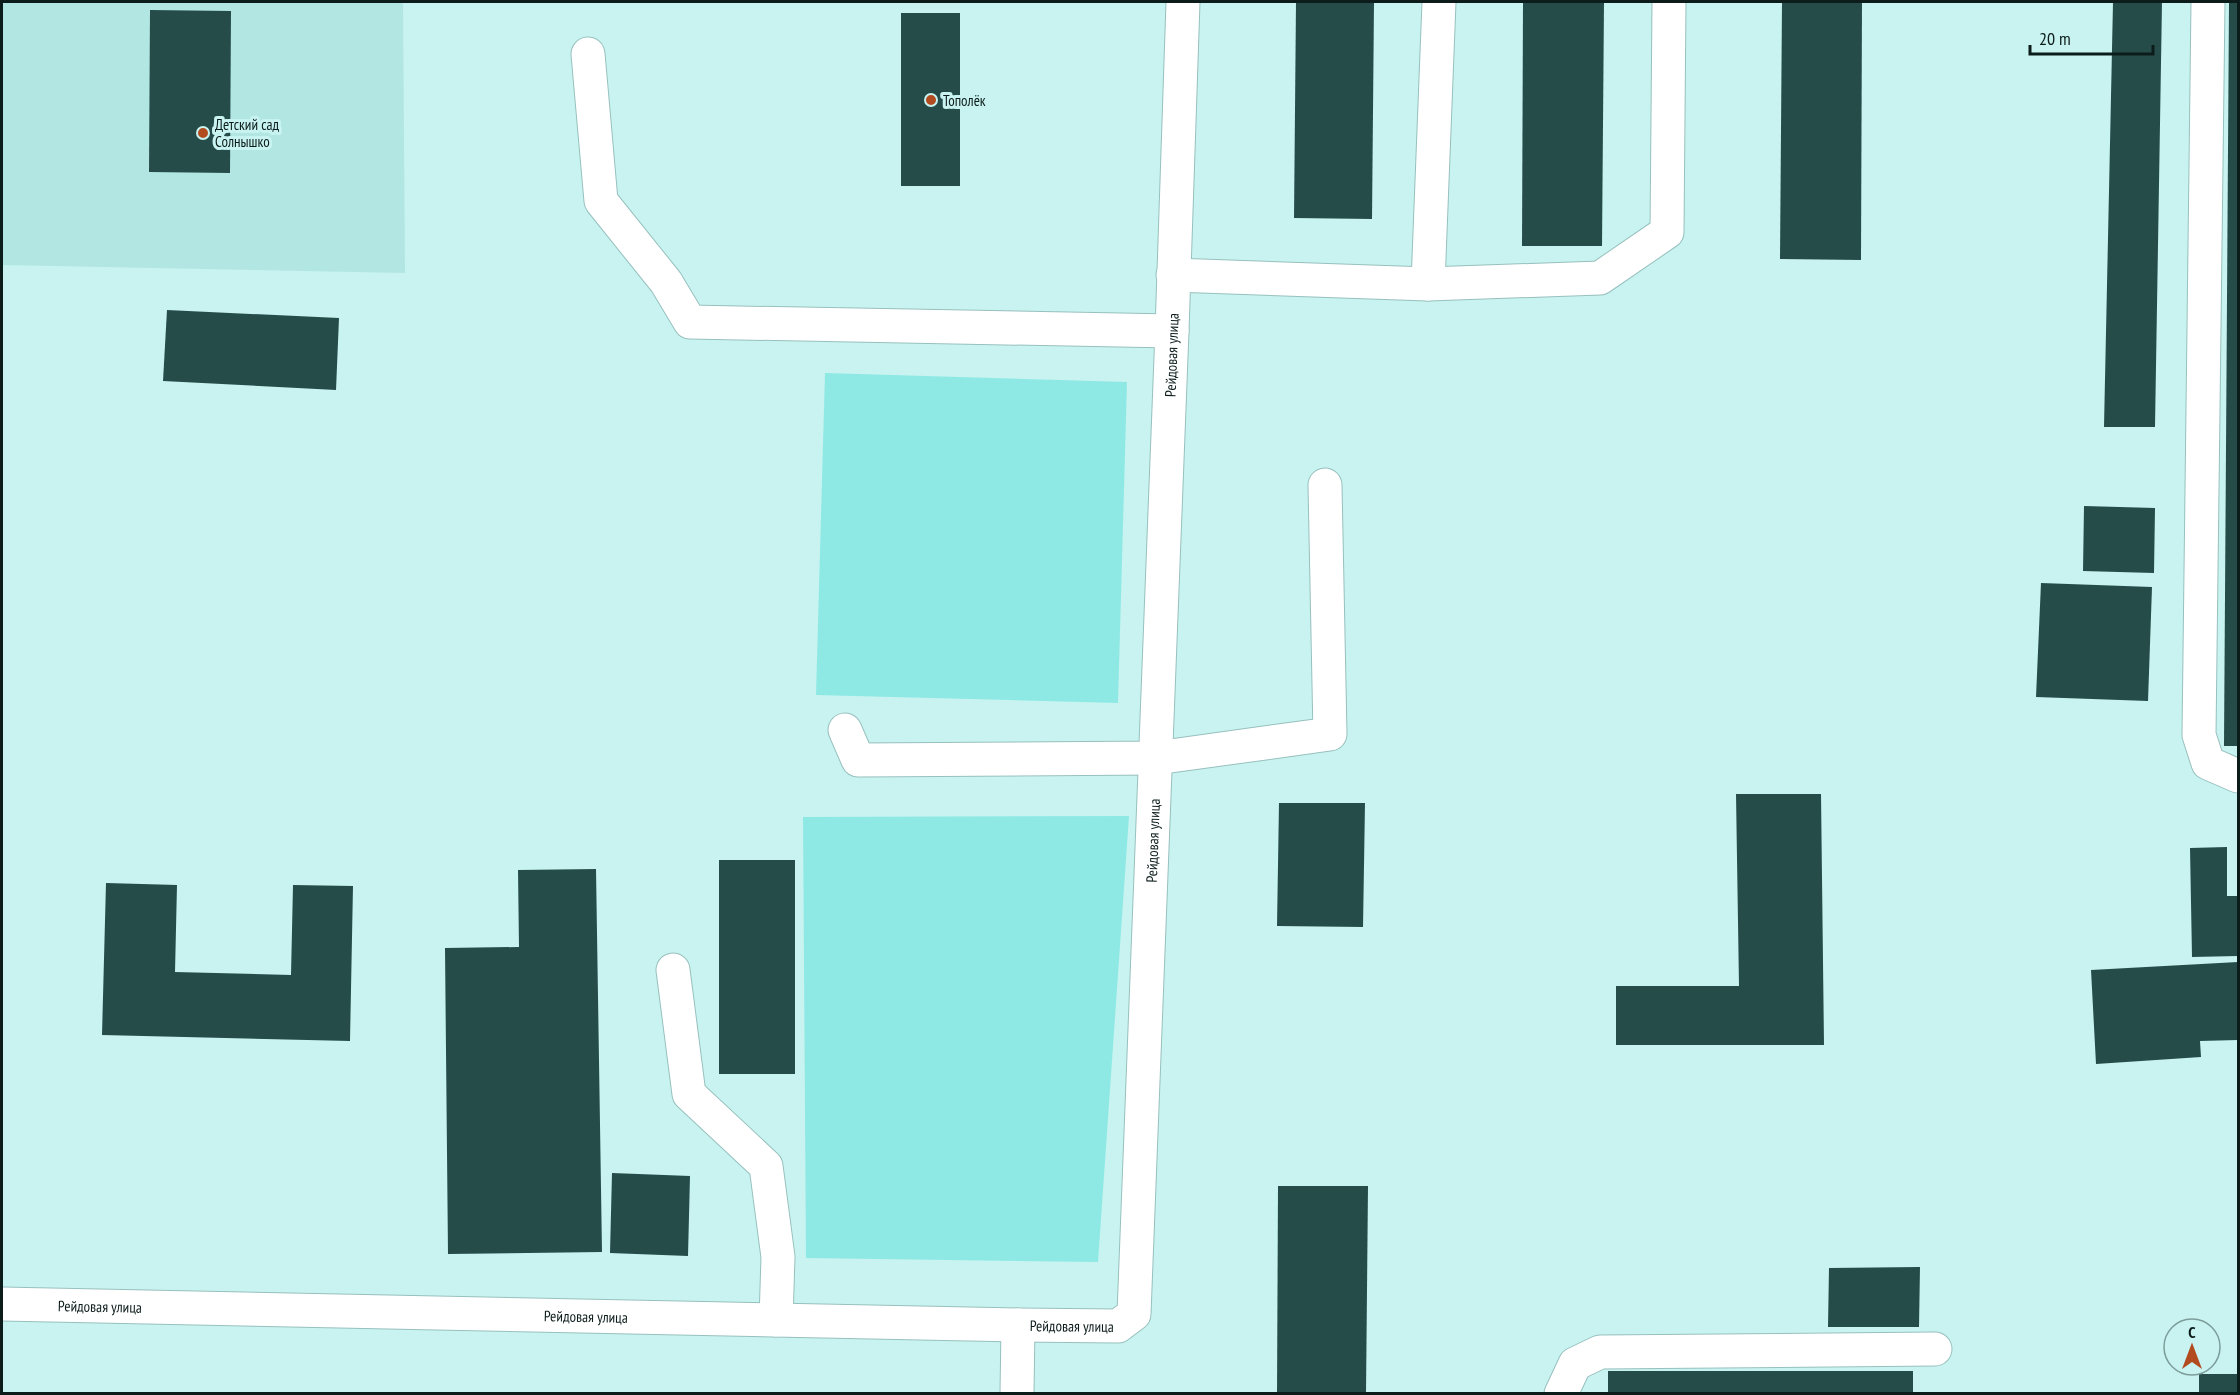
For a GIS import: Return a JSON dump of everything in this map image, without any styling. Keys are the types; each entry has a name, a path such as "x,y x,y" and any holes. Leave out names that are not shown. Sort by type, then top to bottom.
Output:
{"street":[{"name":"Рейдовая улица","path":"2,1304 1118,1326 1134,1314 1183,2"},
{"path":"1428,284 1439,2"},
{"path":"1173,275 1428,284 1599,278 1667,232 1669,2"},
{"path":"2208,2 2199,735 2208,763 2238,776"},
{"path":"588,54 601,201 666,282 690,322 1172,331"},
{"path":"845,730 858,760 1156,758 1330,734 1325,485"},
{"path":"673,970 689,1094 766,1166 778,1257 776,1320"},
{"path":"1017,1394 1018,1325"},
{"path":"1561,1394 1575,1364 1600,1352 1935,1349"}],"shaded area":[{"name":"Детский сад Солнышко","path":"2,2 403,2 405,273 2,265"},
{"path":"825,373 1127,382 1118,703 816,695"},
{"path":"1129,816 1098,1262 806,1258 803,817"}],"building":[{"path":"1296,2 1374,2 1372,219 1294,218"},
{"path":"1523,2 1604,2 1602,246 1522,246"},
{"path":"1782,2 1862,2 1861,260 1780,259"},
{"path":"2113,2 2162,2 2155,427 2104,427"},
{"path":"2229,2 2238,2 2238,746 2224,746"},
{"path":"150,10 231,11 230,173 149,172"},
{"name":"Тополёк","path":"901,13 960,13 960,186 901,186"},
{"path":"167,310 339,318 336,390 163,381"},
{"path":"2084,506 2155,508 2154,573 2083,571"},
{"path":"2041,583 2152,587 2148,701 2036,697"},
{"path":"1736,794 1821,794 1824,1045 1616,1045 1616,986 1739,986"},
{"path":"1279,803 1365,803 1363,927 1277,926"},
{"path":"2227,847 2227,896 2238,896 2238,956 2192,957 2190,848"},
{"path":"719,860 795,860 795,1074 719,1074"},
{"path":"596,869 602,1252 448,1254 445,948 519,947 518,870"},
{"path":"106,883 177,885 175,972 291,975 293,885 353,886 350,1041 102,1035"},
{"path":"2238,962 2238,1040 2200,1041 2201,1057 2096,1064 2091,970"},
{"path":"612,1173 690,1176 688,1256 610,1253"},
{"path":"1278,1186 1368,1186 1366,1394 1277,1394"},
{"path":"1920,1267 1919,1327 1828,1327 1829,1268"},
{"path":"1608,1371 1913,1371 1913,1394 1608,1394"},
{"path":"2238,1374 2238,1394 2199,1394 2199,1377"}],"place":[{"name":"Тополёк","path":"931,100"},
{"name":"Детский сад Солнышко","path":"203,133"}]}
